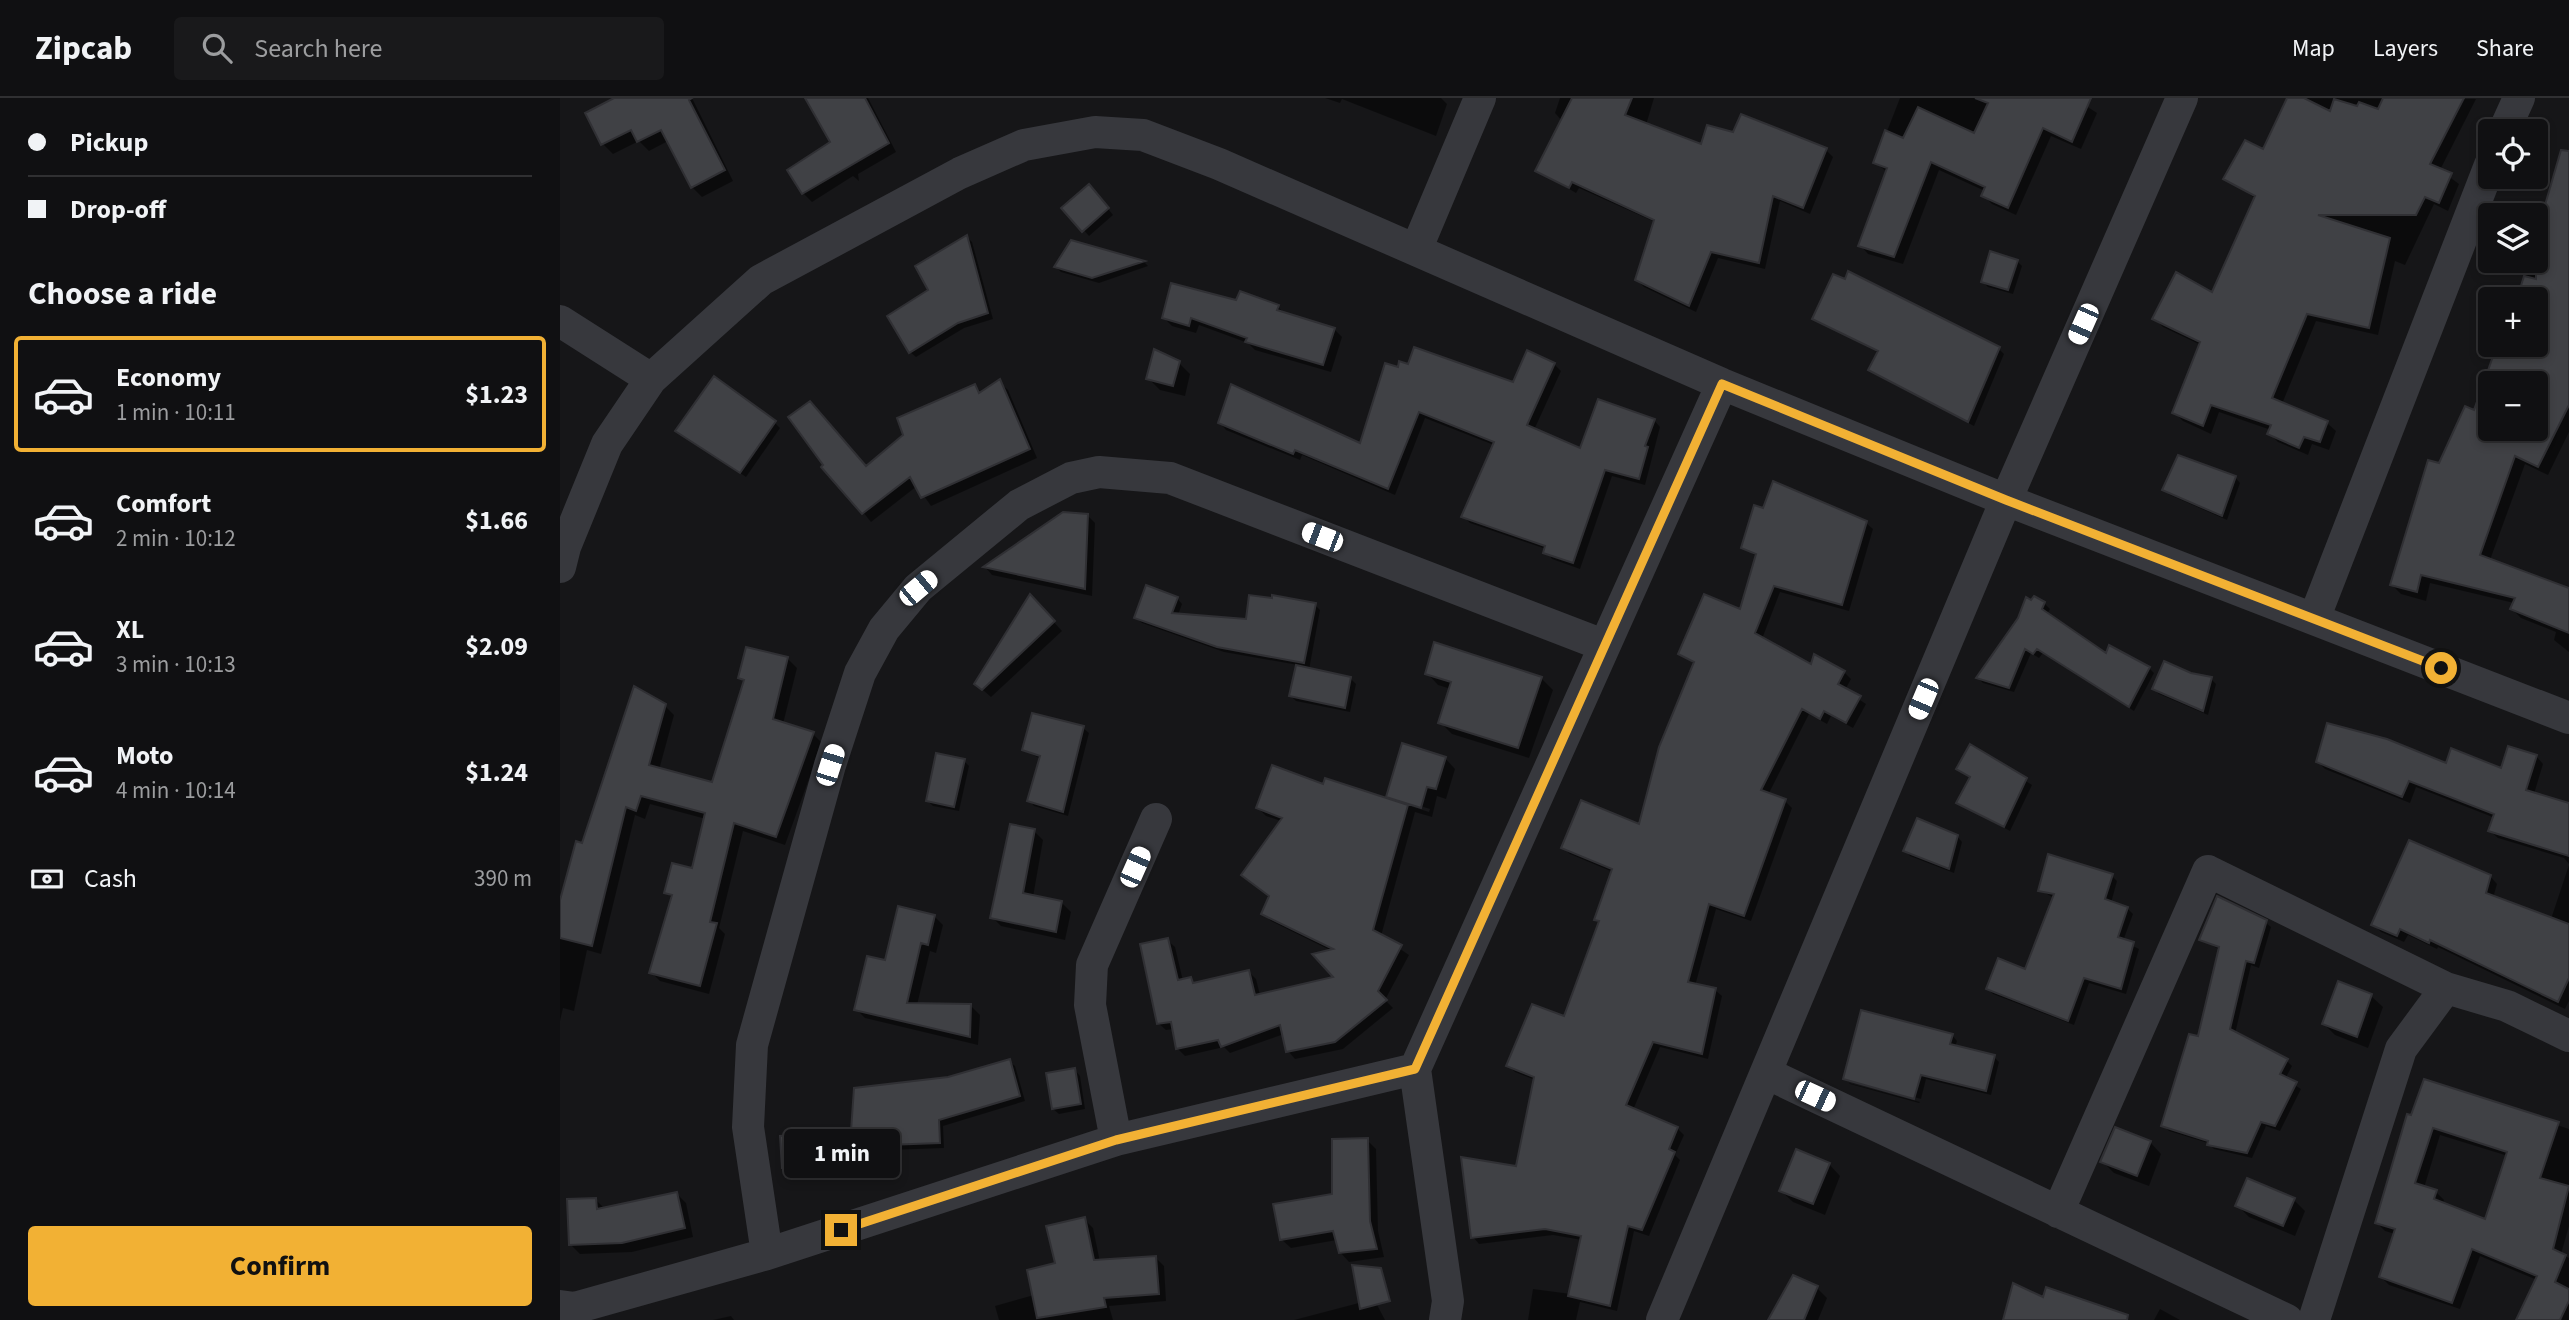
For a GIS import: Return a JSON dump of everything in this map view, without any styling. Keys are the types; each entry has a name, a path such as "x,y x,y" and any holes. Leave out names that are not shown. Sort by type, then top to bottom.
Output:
{"street":[{"path":"1416,250 1480,98"},
{"path":"1662,1320 2006,500 2182,98"},
{"path":"2509,119 2519,98"},
{"path":"560,567 565,547 607,444 650,379 761,280 960,173 1024,145 1095,132 1143,135 1219,164 1722,384 2006,500 2569,718"},
{"path":"2314,619 2481,189"},
{"path":"560,321 650,379"},
{"path":"1445,1320 1448,1301 1415,1069 1722,384"},
{"path":"766,1254 748,1127 752,1045 830,765 860,673 884,629 918,588 1019,505 1071,478 1099,472 1170,478 1603,645"},
{"path":"1116,1140 1090,1005 1092,965 1156,819"},
{"path":"2058,1212 2208,871 2446,988 2507,1006 2569,1036"},
{"path":"2314,1320 2401,1049 2446,988"},
{"path":"571,1311 766,1254 1116,1140 1415,1069"},
{"path":"1766,1073 2287,1320"}],"building":[{"path":"614,98 692,98 689,100 725,170 691,188 661,130 637,142 631,130 601,145 585,113"},
{"path":"805,98 865,98 889,143 802,194 787,170 830,142"},
{"path":"1572,98 1632,98 1625,115 1701,144 1707,125 1733,132 1741,114 1827,148 1803,208 1773,196 1759,263 1711,252 1689,306 1635,280 1654,220 1572,182 1569,188 1535,171"},
{"path":"1975,98 2091,98 2072,142 2043,128 2008,208 1981,196 1985,187 1931,162 1894,257 1858,246 1887,168 1873,163 1885,130 1903,138 1918,107 1974,133 1988,103"},
{"path":"2287,98 2304,98 2330,111 2334,99 2357,106 2359,102 2378,109 2383,98 2464,98 2430,164 2452,173 2439,203 2425,197 2416,215 2318,215 2390,238 2369,328 2307,314 2272,398 2328,421 2320,442 2304,437 2299,448 2267,434 2271,425 2211,405 2203,426 2172,413 2200,342 2152,319 2176,272 2212,292 2255,196 2223,179 2245,140 2263,149"},
{"path":"2561,150 2569,151 2569,405 2538,467 2515,456 2480,555 2569,588 2569,633 2510,609 2515,598 2421,575 2417,592 2390,585 2428,460 2439,463 2465,406 2474,410 2478,399 2478,441 2548,441 2548,371 2488,371 2493,357 2548,357 2548,287 2521,287 2524,276 2536,279 2536,273 2548,273 2548,203 2546,203"},
{"path":"1089,184 1109,208 1082,232 1061,208"},
{"path":"967,235 988,313 958,323 909,353 887,316 928,290 915,266"},
{"path":"1071,240 1145,261 1092,278 1054,267"},
{"path":"1990,251 2018,260 2008,290 1981,282"},
{"path":"1848,271 2000,347 1968,422 1868,370 1878,351 1812,319 1833,274 1845,279"},
{"path":"1171,283 1236,300 1240,291 1279,305 1277,310 1335,328 1323,365 1245,342 1247,338 1191,318 1189,326 1162,318"},
{"path":"1414,347 1513,382 1527,350 1555,363 1527,425 1580,448 1598,399 1655,419 1645,446 1648,447 1639,479 1605,470 1573,563 1543,553 1545,546 1461,517 1494,442 1419,412 1388,489 1295,450 1293,454 1218,423 1231,384 1360,443 1385,363 1398,367 1399,361 1408,364"},
{"path":"1154,349 1180,361 1173,386 1146,379"},
{"path":"714,376 776,421 740,473 675,431"},
{"path":"1000,379 1030,449 921,498 910,477 862,514 821,467 823,465 788,417 810,401 866,466 903,435 897,418 975,384 979,393"},
{"path":"2178,455 2236,476 2222,516 2162,490"},
{"path":"1773,481 1867,521 1842,605 1774,586 1755,633 1811,664 1814,654 1845,671 1838,684 1861,696 1846,723 1824,711 1820,719 1802,709 1761,790 1786,799 1744,916 1709,904 1688,982 1716,988 1702,1054 1653,1042 1626,1105 1678,1127 1669,1149 1675,1152 1642,1230 1628,1226 1610,1306 1568,1296 1581,1236 1545,1229 1471,1238 1461,1157 1516,1166 1534,1077 1506,1066 1532,1004 1564,1016 1599,921 1594,920 1612,869 1561,848 1581,800 1639,824 1659,747 1694,662 1678,654 1704,594 1740,609 1756,554 1741,548 1754,505 1763,508"},
{"path":"1063,512 1088,514 1085,589 983,567"},
{"path":"1146,585 1178,597 1172,613 1246,619 1249,595 1272,598 1272,595 1316,603 1304,663 1217,647 1134,618"},
{"path":"1030,594 1055,621 982,690 974,684"},
{"path":"2034,596 2045,602 2042,609 2106,653 2109,645 2150,667 2129,707 2037,649 2033,654 2025,649 2009,688 1976,678 2018,618 2026,597 2031,600"},
{"path":"1434,642 1542,677 1518,748 1438,723 1451,682 1425,674"},
{"path":"746,647 788,657 773,719 814,732 776,837 734,823 710,922 717,923 700,986 649,973 672,895 664,893 672,863 692,868 705,813 641,796 636,811 626,807 592,946 560,938 560,900 576,841 582,843 634,686 666,704 649,765 712,782 744,680 738,678"},
{"path":"2164,661 2191,673 2212,677 2203,711 2152,689"},
{"path":"1296,665 1351,677 1345,708 1289,696"},
{"path":"1032,713 1084,726 1063,812 1027,801 1040,756 1022,750"},
{"path":"2327,723 2387,739 2446,763 2451,748 2501,768 2508,746 2537,755 2526,790 2569,803 2569,856 2488,831 2494,814 2409,781 2402,797 2316,762"},
{"path":"1402,743 1446,757 1436,789 1427,787 1421,808 1386,797"},
{"path":"1970,744 2027,778 2004,827 1956,803 1970,777 1956,769"},
{"path":"936,753 965,759 954,807 926,801"},
{"path":"1272,765 1323,784 1325,778 1408,805 1373,930 1402,945 1378,991 1387,1000 1335,1042 1286,1052 1280,1025 1221,1047 1218,1040 1176,1049 1171,1022 1157,1024 1140,944 1168,938 1178,980 1191,977 1193,983 1249,970 1255,995 1333,977 1312,954 1333,949 1261,914 1269,896 1241,875 1282,818 1256,808"},
{"path":"1917,818 1958,835 1949,869 1903,851"},
{"path":"1010,824 1035,829 1023,893 1062,901 1056,932 990,918"},
{"path":"2409,840 2491,875 2486,893 2569,924 2569,978 2558,1002 2430,940 2429,943 2400,929 2397,936 2371,925"},
{"path":"2048,854 2113,874 2105,899 2128,907 2118,937 2134,942 2121,989 2084,978 2068,1021 1986,989 1998,958 2025,969 2054,894 2038,891"},
{"path":"2217,896 2267,920 2254,963 2246,961 2230,1029 2288,1059 2280,1074 2297,1082 2275,1126 2261,1122 2247,1153 2207,1145 2208,1141 2161,1126 2189,1034 2198,1036 2219,947 2199,940"},
{"path":"898,906 935,915 928,945 921,943 907,1003 971,1004 970,1037 854,1010 867,956 885,960"},
{"path":"2338,981 2372,994 2357,1037 2322,1024"},
{"path":"1861,1010 1953,1034 1950,1044 1995,1055 1986,1091 1921,1075 1914,1099 1843,1079"},
{"path":"1010,1059 1020,1096 939,1120 940,1143 859,1146 861,1163 782,1168 780,1136 851,1131 854,1088 948,1077"},
{"path":"1075,1068 1081,1104 1052,1109 1046,1073"},
{"path":"2424,1079 2559,1122 2540,1178 2569,1186 2553,1249 2566,1255 2555,1282 2569,1289 2569,1301 2560,1320 2516,1320 2537,1276 2472,1249 2452,1303 2379,1277 2395,1229 2375,1223 2407,1114 2411,1115","holes":["2433,1128 2507,1152 2485,1219 2434,1199 2437,1190 2415,1183"]},
{"path":"2115,1127 2151,1141 2137,1176 2100,1162"},
{"path":"1368,1138 1370,1221 1377,1249 1339,1253 1333,1231 1280,1240 1273,1204 1332,1194 1332,1139"},
{"path":"1796,1149 1830,1163 1813,1204 1779,1191"},
{"path":"2247,1178 2295,1198 2283,1226 2235,1206"},
{"path":"677,1192 685,1228 622,1243 569,1245 567,1199 596,1198 597,1209"},
{"path":"1085,1217 1094,1260 1156,1256 1159,1294 1104,1298 1106,1307 1037,1318 1027,1270 1055,1263 1046,1226"},
{"path":"1352,1265 1381,1268 1390,1301 1360,1309"},
{"path":"1793,1275 1818,1286 1804,1320 1768,1320"},
{"path":"2013,1283 2043,1297 2046,1287 2128,1315 2127,1320 2003,1320"}],"route":[{"path":"841,1230 1116,1140 1415,1069 1722,384 2006,500 2441,668"}]}
